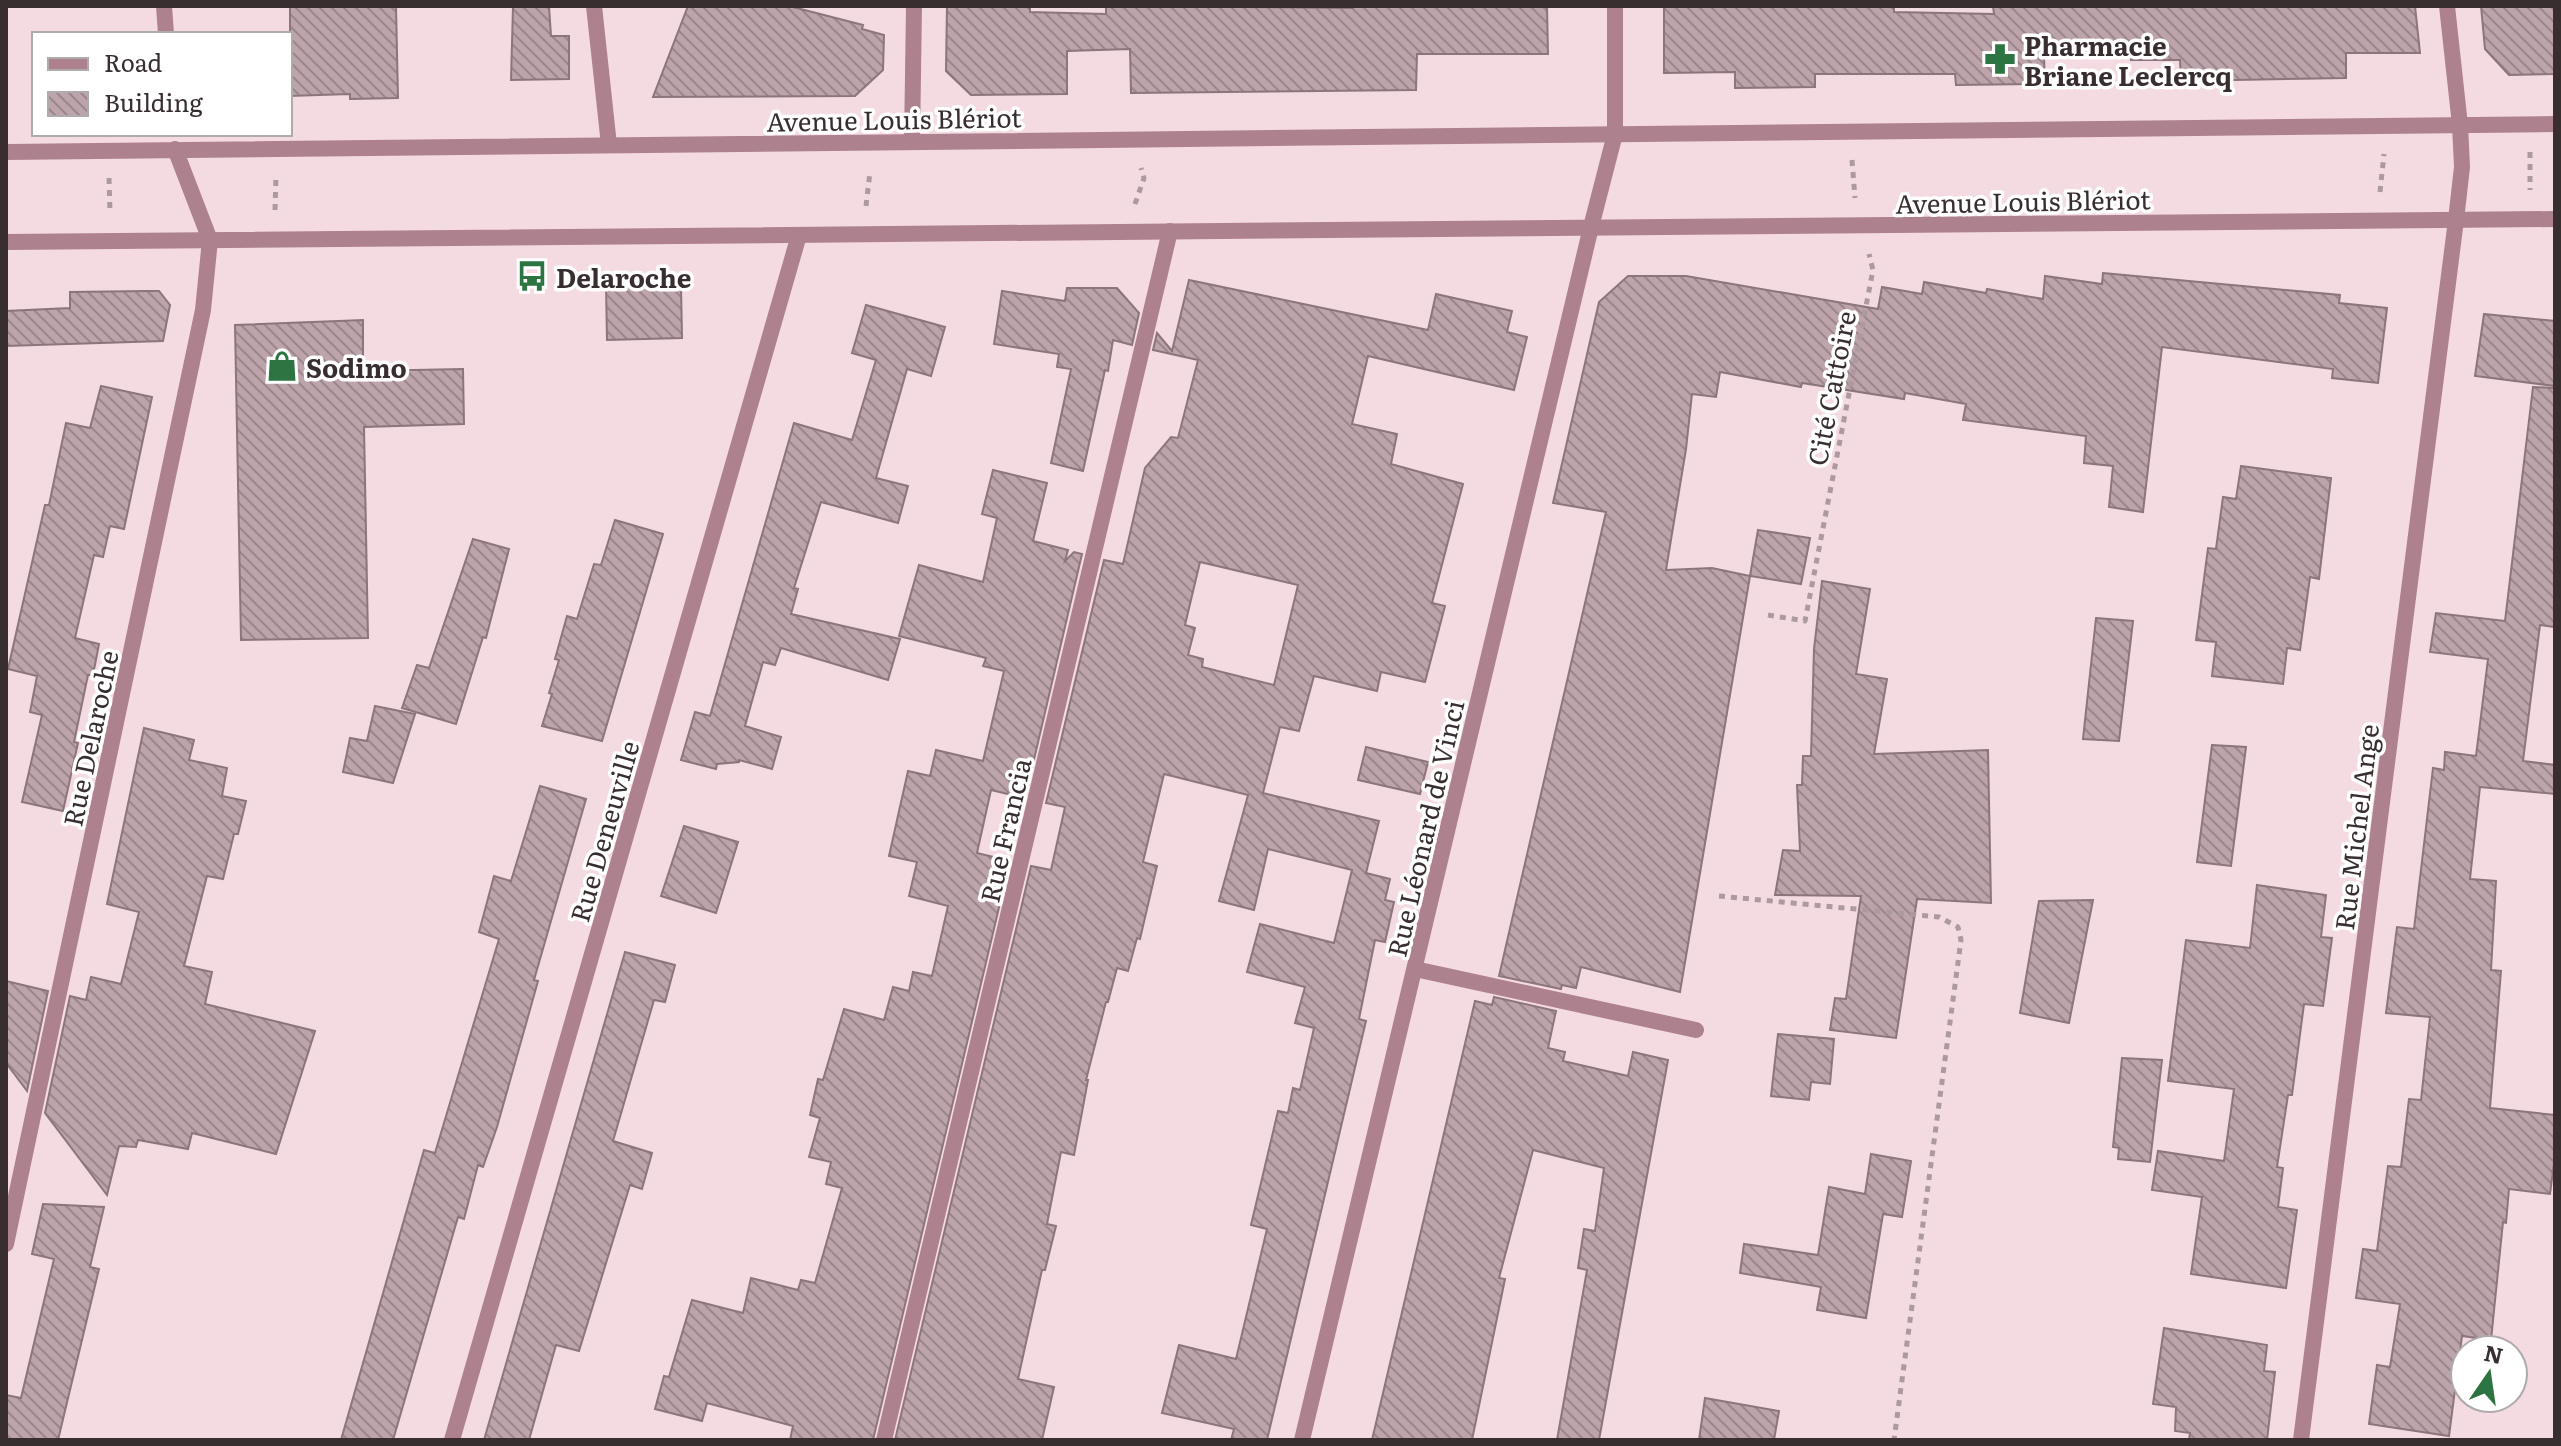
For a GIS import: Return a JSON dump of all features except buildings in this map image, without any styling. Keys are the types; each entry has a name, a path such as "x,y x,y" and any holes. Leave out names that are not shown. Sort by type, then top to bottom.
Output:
{"street":[{"path":"164,6 166,32"},
{"path":"594,6 609,145"},
{"path":"912,142 914,6"},
{"path":"1591,227 1615,134 1615,6"},
{"path":"2447,6 2460,125 2461,186 2456,220"},
{"name":"Avenue Louis Blériot","path":"6,152 108,150 174,141 276,148 2555,124"},
{"path":"174,141 210,240"},
{"name":"Avenue Louis Blériot","path":"6,242 2555,219"},
{"name":"Rue Michel Ange","path":"2301,1440 2456,220"},
{"name":"Rue Léonard de Vinci","path":"1302,1440 1591,227"},
{"name":"Rue Francia","path":"884,1440 1170,231"},
{"name":"Rue Deneuville","path":"452,1440 799,235"},
{"name":"Rue Delaroche","path":"6,1244 203,310 210,240"},
{"path":"1415,969 1696,1030"}],"path":[{"path":"2530,125 2530,219"},
{"path":"2377,221 2387,126"},
{"name":"Cité Cattoire","path":"1768,615 1805,621 1873,270 1857,226 1851,144 1839,132"},
{"path":"274,239 276,148"},
{"path":"108,150 111,241"},
{"path":"861,234 871,169"},
{"path":"1719,896 1939,917 1958,927 1961,940 1894,1440"}],"place":[{"name":"Pharmacie Briane Leclercq","path":"2000,59"},
{"name":"Delaroche","path":"532,276"},
{"name":"Sodimo","path":"282,366"}]}
